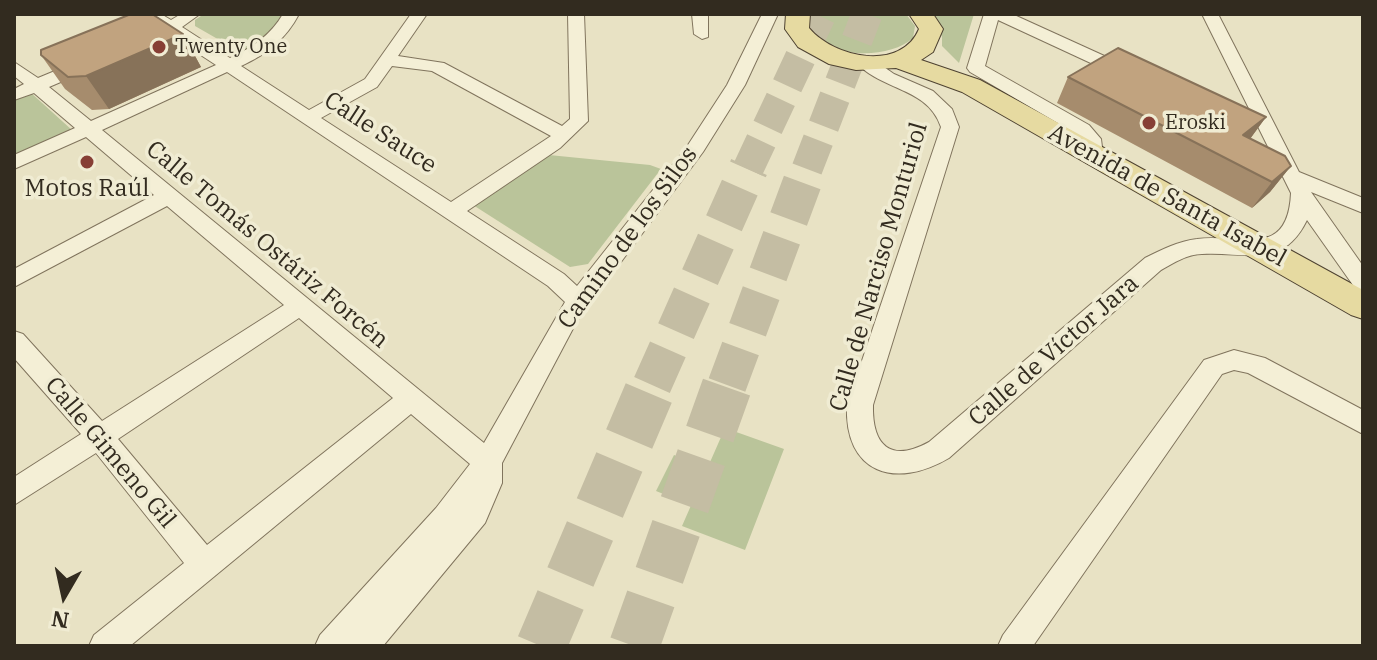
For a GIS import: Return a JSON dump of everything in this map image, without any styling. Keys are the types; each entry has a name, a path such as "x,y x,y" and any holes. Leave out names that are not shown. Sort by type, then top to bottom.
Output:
{"main road":[{"path":"798,14 797,29 807,42 838,58 865,62 898,60 919,51 928,43 931,29 921,14"},
{"name":"Avenida de Santa Isabel","path":"928,43 946,65 971,86"},
{"name":"Avenida de Santa Isabel","path":"898,60 971,86 1363,306"}],"street":[{"name":"Calle Sauce","path":"150,14 556,280 578,301"},
{"path":"149,38 192,14"},
{"path":"14,163 269,43 285,26 291,14"},
{"path":"309,117 368,86 419,14"},
{"path":"452,211 564,135 580,116 576,14"},
{"path":"700,14 702,34"},
{"name":"Camino de los Silos","path":"331,646 446,518 488,462 578,301 693,152 736,85 770,14"},
{"path":"992,14 976,68 1082,129 1091,139 1093,155"},
{"path":"999,14 1139,79"},
{"path":"1210,14 1297,184 1343,257 1363,282"},
{"path":"14,95 98,60"},
{"path":"386,60 438,67 564,135"},
{"name":"Calle de Narciso Monturiol","path":"860,439 857,424 860,405 950,127 946,111 931,97 882,77 865,62"},
{"name":"Calle Tomás Ostáriz Forcén","path":"14,67 488,462"},
{"path":"1297,184 1363,206"},
{"path":"1261,249 1285,236 1294,227 1301,208 1297,184"},
{"path":"14,279 168,196"},
{"name":"Calle de Víctor Jara","path":"860,439 870,451 899,464 926,459 1153,264 1197,247 1261,249"},
{"path":"14,492 300,306"},
{"name":"Calle Gimeno Gil","path":"14,341 99,436 205,566"},
{"path":"1014,646 1213,367 1229,360 1256,365 1363,423"},
{"path":"105,646 412,398"},
{"name":"Camino de los Silos","path":"362,646 475,514 488,483 488,462"}],"green space":[{"path":"204,14 283,14 273,33 242,53 195,26 195,20"},
{"path":"811,14 906,14 915,26 913,38 887,51 855,53 839,50 814,35 807,22"},
{"path":"932,14 974,14 959,63 942,46 942,37"},
{"path":"30,92 73,131 14,157 14,98"},
{"path":"549,155 650,165 661,169 588,264 570,267 473,205"},
{"path":"725,428 784,449 745,550 682,526"},
{"path":"674,455 703,466 686,503 656,491"}],"building":[{"path":"131,14 152,14 183,34 86,76 68,77 41,55 41,50"},
{"path":"1118,48 1266,117 1243,135 1285,156 1291,166 1272,182 1068,77"}],"tunnel":[{"path":"748,169 821,14"},
{"path":"807,169 867,14"},
{"path":"652,385 749,167"},
{"path":"727,385 808,167"},
{"path":"541,646 653,383"},
{"path":"634,646 728,383"}],"place":[{"name":"Twenty One","path":"159,47"},
{"name":"Eroski","path":"1149,123"},
{"name":"Motos Raúl","path":"87,162"}]}
